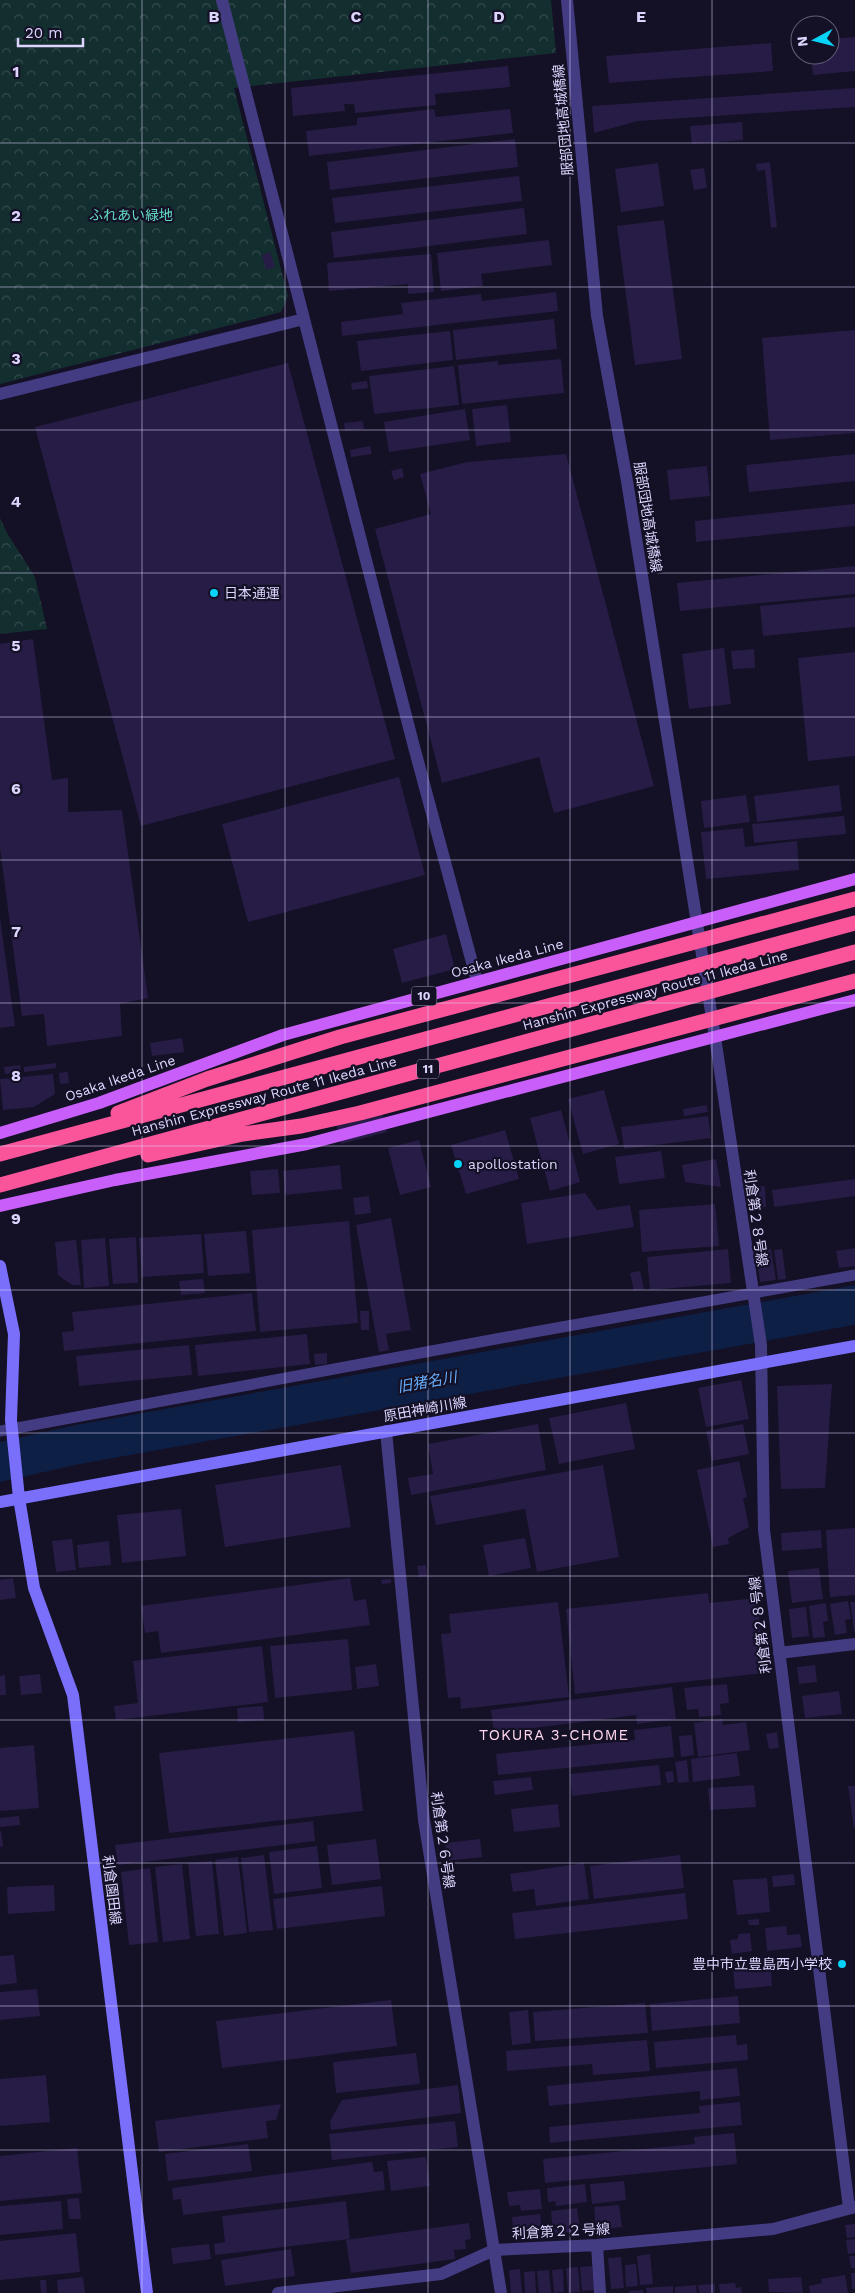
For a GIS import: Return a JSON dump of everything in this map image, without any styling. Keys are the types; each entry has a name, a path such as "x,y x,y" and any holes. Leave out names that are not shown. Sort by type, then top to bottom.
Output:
{"highway":[{"name":"11","path":"39,1144 208,1079 340,1037 855,899"},
{"name":"Hanshin Expressway Route 11 Ikeda Line","path":"0,1154 855,923"},
{"name":"Hanshin Expressway Route 11 Ikeda Line","path":"0,1186 855,952"},
{"name":"11","path":"0,1186 243,1134 316,1124 855,981"}],"main road":[{"name":"Osaka Ikeda Line","path":"0,1133 99,1103 283,1035 855,879"},
{"path":"0,1206 115,1180 307,1144 855,1000"}],"street":[{"path":"222,0 413,744 477,981"},
{"name":"服部団地高城橋線","path":"567,0 596,316 627,482 715,1037"},
{"path":"0,394 304,318"},
{"name":"利倉第２８号線","path":"715,1037 761,1345 764,1530 852,2208"},
{"name":"利倉園田線","path":"0,1266 14,1334 8,1434 34,1588 73,1695 147,2293"},
{"name":"原田神崎川線","path":"0,1502 855,1346"},
{"name":"利倉第２６号線","path":"386,1431 424,1820 501,2293"},
{"path":"779,1653 855,1644"},
{"name":"利倉第２２号線","path":"278,2293 441,2274 494,2250 597,2245 773,2229 852,2208"},
{"path":"597,2245 600,2293"}],"lane":[{"path":"8,1434 534,1332 753,1299 855,1275"}],"green space":[{"name":"ふれあい緑地","path":"0,0 551,0 556,53 234,88 288,296 281,312 0,384"},
{"path":"0,518 7,533 35,577 47,629 0,634"}],"building":[{"path":"855,37 855,71 813,75 812,65 840,65 840,38"},
{"path":"771,43 773,71 609,83 606,56"},
{"path":"508,66 510,87 435,94 436,105 355,113 354,104 344,104 345,111 293,116 291,88"},
{"path":"855,88 855,107 638,121 594,133 592,106"},
{"path":"434,109 436,117 510,109 513,133 309,156 306,131 357,125 357,118"},
{"path":"742,122 743,140 692,144 690,126"},
{"path":"515,139 518,167 330,190 327,162"},
{"path":"770,162 777,227 771,228 765,170 757,171 756,164"},
{"path":"658,163 664,206 621,212 615,169"},
{"path":"704,168 707,188 694,190 690,170"},
{"path":"519,176 522,201 335,223 332,198"},
{"path":"524,208 527,234 334,258 331,232"},
{"path":"664,220 682,359 635,365 617,226"},
{"path":"549,240 552,265 481,274 483,286 441,291 437,253"},
{"path":"270,252 275,267 266,270 262,255"},
{"path":"431,254 434,292 408,294 408,284 329,291 327,263"},
{"path":"556,292 558,311 342,336 341,322 403,314 401,303 481,294 482,301"},
{"path":"554,319 557,349 456,360 453,330"},
{"path":"855,330 855,433 770,440 762,338"},
{"path":"450,331 453,360 361,371 357,341"},
{"path":"561,359 564,393 462,404 458,365 498,361 498,365"},
{"name":"日本通運","path":"288,363 395,759 141,826 35,427"},
{"path":"454,366 459,405 374,414 369,376"},
{"path":"367,381 368,388 352,390 351,383"},
{"path":"507,405 511,442 476,446 472,409"},
{"path":"465,409 470,440 389,452 384,422"},
{"path":"363,421 364,429 345,431 344,423"},
{"path":"370,446 372,454 351,457 350,450"},
{"path":"566,454 654,786 554,813 539,757 442,783 375,529 431,514 420,474 467,462"},
{"path":"855,454 855,481 749,492 746,465"},
{"path":"707,466 710,496 670,500 667,470"},
{"path":"402,468 404,477 394,480 391,471"},
{"path":"855,504 855,526 696,542 695,521"},
{"path":"855,566 855,594 680,611 677,583"},
{"path":"855,597 855,627 763,636 760,606"},
{"path":"33,639 52,780 68,778 68,812 122,810 148,998 120,1004 122,1036 47,1046 44,1014 22,1016 0,848 0,644"},
{"path":"724,648 731,704 689,709 682,654"},
{"path":"754,649 755,668 733,669 731,651"},
{"path":"855,652 855,756 808,761 798,658"},
{"path":"399,777 425,875 248,922 222,824"},
{"path":"839,785 842,811 757,822 754,796"},
{"path":"746,795 750,822 704,828 701,801"},
{"path":"844,816 846,834 754,843 752,824"},
{"path":"743,828 745,847 797,841 799,870 706,879 701,832"},
{"path":"0,918 15,1026 0,1028"},
{"path":"446,934 455,969 402,983 393,949"},
{"path":"182,1038 184,1052 152,1056 150,1043"},
{"path":"56,1063 56,1068 24,1072 24,1067"},
{"path":"20,1065 21,1072 5,1074 4,1067"},
{"path":"68,1072 69,1083 60,1084 59,1073"},
{"path":"53,1074 55,1094 34,1107 3,1110 0,1079"},
{"path":"604,1090 619,1144 583,1154 568,1099"},
{"path":"379,1101 387,1132 341,1144 333,1113"},
{"path":"707,1105 708,1112 684,1116 683,1109"},
{"path":"561,1110 580,1182 550,1191 530,1118"},
{"path":"708,1116 711,1138 624,1149 621,1127"},
{"path":"505,1130 519,1179 466,1194 451,1145"},
{"path":"419,1140 431,1187 400,1195 388,1148"},
{"path":"661,1151 665,1178 619,1184 615,1157"},
{"path":"716,1159 721,1187 685,1182 682,1165"},
{"path":"340,1165 342,1189 285,1195 283,1171"},
{"path":"278,1169 280,1193 252,1195 250,1171"},
{"path":"855,1179 855,1196 774,1207 772,1190"},
{"path":"765,1186 766,1207 750,1208 748,1187"},
{"path":"585,1193 597,1210 630,1205 634,1227 527,1244 521,1203"},
{"path":"369,1196 371,1213 355,1215 353,1198"},
{"path":"715,1204 719,1246 642,1252 639,1210"},
{"path":"391,1218 411,1330 386,1334 389,1350 379,1352 356,1225"},
{"path":"349,1221 358,1323 260,1332 252,1230"},
{"path":"246,1231 250,1273 208,1276 204,1234"},
{"path":"201,1234 204,1273 142,1277 139,1238"},
{"path":"136,1237 138,1283 113,1284 109,1239"},
{"path":"105,1238 109,1286 84,1288 81,1240"},
{"path":"76,1240 81,1285 72,1285 58,1275 55,1242"},
{"path":"855,1248 855,1266 839,1268 836,1251"},
{"path":"728,1249 731,1283 650,1290 647,1257"},
{"path":"771,1249 776,1280 760,1282 756,1251"},
{"path":"782,1249 786,1279 778,1280 774,1250"},
{"path":"640,1271 644,1289 634,1291 630,1273"},
{"path":"203,1279 205,1293 181,1295 179,1281"},
{"path":"252,1293 256,1331 64,1351 62,1332 74,1331 72,1312"},
{"path":"360,1311 369,1311 369,1330 361,1330"},
{"path":"307,1334 310,1364 198,1376 195,1345"},
{"path":"189,1345 192,1375 79,1386 76,1356"},
{"path":"327,1353 327,1364 315,1365 314,1354"},
{"path":"741,1380 749,1419 706,1427 698,1388"},
{"path":"832,1384 825,1488 781,1489 777,1386"},
{"path":"626,1403 635,1449 559,1464 549,1418"},
{"path":"538,1424 546,1470 411,1495 408,1478 433,1474 428,1444"},
{"path":"743,1424 749,1454 712,1461 706,1431"},
{"path":"739,1461 747,1497 743,1498 749,1527 728,1538 729,1544 713,1547 697,1470"},
{"path":"341,1465 351,1527 225,1547 215,1485"},
{"path":"603,1465 619,1557 537,1572 525,1509 436,1525 430,1496"},
{"path":"181,1509 186,1556 122,1563 117,1515"},
{"path":"855,1528 855,1595 830,1597 826,1530"},
{"path":"821,1530 822,1548 782,1551 781,1533"},
{"path":"525,1538 531,1568 489,1576 483,1545"},
{"path":"72,1539 76,1570 56,1572 52,1541"},
{"path":"109,1541 111,1565 79,1568 77,1545"},
{"path":"426,1565 427,1576 419,1577 417,1566"},
{"path":"819,1568 823,1599 792,1603 788,1571"},
{"path":"13,1578 16,1598 0,1600 0,1580"},
{"path":"350,1578 354,1601 366,1599 370,1625 161,1653 158,1631 145,1633 141,1606"},
{"path":"391,1579 391,1583 382,1584 381,1580"},
{"path":"708,1593 709,1603 757,1598 765,1673 575,1694 566,1609"},
{"path":"848,1601 851,1619 845,1620 847,1633 835,1635 830,1604"},
{"path":"558,1602 569,1697 461,1709 460,1697 448,1698 441,1634 451,1633 449,1614"},
{"path":"850,1602 855,1602 855,1631 854,1631"},
{"path":"826,1603 828,1621 823,1622 825,1637 813,1638 809,1606"},
{"path":"806,1607 809,1636 792,1638 789,1609"},
{"path":"348,1639 352,1690 275,1698 270,1646"},
{"path":"262,1646 268,1702 116,1720 114,1706 138,1703 133,1661"},
{"path":"376,1664 379,1686 357,1689 355,1667"},
{"path":"815,1665 817,1682 799,1684 797,1667"},
{"path":"40,1674 42,1693 21,1695 19,1676"},
{"path":"5,1675 6,1695 0,1695 0,1676"},
{"path":"727,1684 729,1703 720,1704 721,1715 699,1717 698,1709 687,1710 684,1688"},
{"path":"672,1687 676,1719 637,1724 636,1715 494,1733 491,1710"},
{"path":"839,1691 842,1714 805,1718 802,1696"},
{"path":"263,1706 264,1720 238,1722 237,1708"},
{"path":"722,1719 723,1725 746,1722 750,1750 698,1757 694,1723"},
{"path":"671,1726 674,1757 498,1775 496,1754 635,1740 634,1730"},
{"path":"354,1731 363,1811 169,1833 159,1753"},
{"path":"777,1732 779,1748 769,1749 766,1734"},
{"path":"692,1735 694,1755 681,1757 679,1736"},
{"path":"34,1745 39,1808 0,1811 0,1748"},
{"path":"737,1753 740,1776 693,1782 691,1759"},
{"path":"687,1760 689,1782 678,1783 675,1762"},
{"path":"659,1765 661,1785 572,1796 570,1774"},
{"path":"673,1771 674,1782 667,1783 665,1772"},
{"path":"531,1777 533,1790 495,1795 493,1781"},
{"path":"754,1785 756,1807 710,1810 708,1788"},
{"path":"848,1786 855,1786 855,1828 854,1828"},
{"path":"558,1804 560,1827 514,1832 511,1809"},
{"path":"19,1816 20,1825 0,1827 0,1818"},
{"path":"313,1821 315,1841 118,1865 115,1845"},
{"path":"0,1831 3,1846 0,1847"},
{"path":"376,1839 381,1879 332,1885 327,1845"},
{"path":"480,1839 482,1857 447,1861 445,1843"},
{"path":"317,1846 322,1888 274,1894 269,1852"},
{"path":"264,1855 273,1930 249,1932 241,1858"},
{"path":"680,1855 684,1888 594,1899 590,1866"},
{"path":"238,1857 247,1933 224,1936 215,1860"},
{"path":"212,1861 219,1934 196,1936 188,1863"},
{"path":"584,1863 589,1899 536,1906 534,1889 513,1892 510,1874"},
{"path":"182,1864 190,1939 163,1942 155,1867"},
{"path":"150,1868 158,1942 129,1945 121,1872"},
{"path":"794,1874 795,1885 773,1887 772,1876"},
{"path":"767,1878 770,1912 737,1915 733,1880"},
{"path":"54,1885 55,1911 8,1914 7,1887"},
{"path":"382,1886 385,1916 277,1929 273,1899"},
{"path":"685,1893 688,1919 515,1939 512,1913"},
{"path":"759,1919 759,1925 749,1925 748,1920"},
{"path":"786,1926 787,1935 800,1934 802,1947 767,1951 765,1928"},
{"path":"750,1933 752,1951 732,1954 730,1940 738,1939 738,1934"},
{"path":"14,1955 17,1983 0,1985 0,1956"},
{"path":"770,1956 772,1986 735,1989 732,1960"},
{"path":"37,1989 40,2016 0,2020 0,1992"},
{"path":"738,1996 740,2023 652,2031 650,2004"},
{"path":"391,2000 397,2046 222,2068 216,2021"},
{"path":"645,2003 648,2033 535,2041 533,2012"},
{"path":"528,2010 531,2043 512,2045 509,2012"},
{"path":"736,2035 737,2045 747,2044 748,2060 656,2068 654,2042"},
{"path":"647,2040 650,2071 593,2075 592,2064 507,2071 506,2051"},
{"path":"416,2053 420,2084 336,2093 333,2062"},
{"path":"737,2068 740,2096 700,2100 700,2091 549,2106 547,2086"},
{"path":"46,2075 50,2122 0,2126 0,2079"},
{"path":"458,2085 461,2113 331,2130 330,2121 342,2100"},
{"path":"740,2102 742,2125 550,2143 549,2127 700,2113 699,2106"},
{"path":"281,2104 276,2120 266,2121 268,2138 159,2152 155,2121"},
{"path":"455,2121 458,2147 332,2160 329,2134"},
{"path":"734,2133 737,2164 545,2183 543,2159 695,2144 694,2137"},
{"path":"248,2144 252,2171 168,2181 165,2154"},
{"path":"77,2148 82,2193 0,2201 0,2156"},
{"path":"426,2157 430,2186 391,2191 387,2161"},
{"path":"372,2162 374,2172 383,2171 385,2190 183,2215 181,2199 173,2200 172,2188"},
{"path":"624,2181 626,2200 592,2204 590,2184"},
{"path":"585,2184 587,2202 556,2206 555,2201 548,2202 547,2188"},
{"path":"540,2189 542,2209 521,2211 520,2205 509,2206 507,2192"},
{"path":"79,2198 81,2219 69,2219 67,2199"},
{"path":"61,2201 63,2229 0,2235 0,2206"},
{"path":"346,2201 350,2239 215,2255 214,2244 225,2242 222,2216"},
{"path":"619,2205 622,2227 596,2230 594,2207"},
{"path":"577,2208 580,2231 553,2234 551,2211"},
{"path":"540,2214 543,2236 514,2239 512,2217"},
{"path":"469,2223 471,2239 465,2240 466,2249 454,2250 455,2259 351,2273 346,2240"},
{"path":"855,2224 855,2237 847,2238 845,2225"},
{"path":"76,2233 80,2272 0,2280 0,2241"},
{"path":"855,2239 855,2253 848,2254 846,2240"},
{"path":"209,2244 211,2259 173,2264 171,2248"},
{"path":"291,2249 295,2276 225,2286 221,2260"},
{"path":"650,2254 653,2284 640,2285 637,2256"},
{"path":"849,2256 855,2256 855,2268 851,2268"},
{"path":"621,2257 624,2288 611,2289 608,2258"},
{"path":"636,2264 638,2286 626,2287 625,2265"},
{"path":"592,2266 594,2290 582,2291 580,2267"},
{"path":"578,2267 580,2292 568,2293 566,2268"},
{"path":"520,2269 522,2293 511,2293 509,2270"},
{"path":"563,2269 564,2292 554,2293 552,2270"},
{"path":"549,2270 551,2293 539,2293 537,2271"},
{"path":"535,2271 536,2293 525,2293 524,2272"},
{"path":"851,2273 855,2273 855,2289 852,2289"},
{"path":"845,2275 848,2293 810,2293 809,2286 822,2283 821,2279"},
{"path":"83,2277 85,2293 58,2293 57,2280"},
{"path":"801,2277 803,2293 769,2292 768,2279"},
{"path":"40,2280 46,2280 47,2293 41,2293"},
{"path":"735,2283 736,2288 741,2287 742,2293 720,2293 719,2284"},
{"path":"715,2284 715,2293 699,2293 698,2285"},
{"path":"696,2285 697,2293 675,2293 675,2287"},
{"path":"673,2286 673,2293 647,2293 646,2288"},
{"path":"643,2290 643,2293 629,2293 629,2291"}],"waterway":[{"name":"旧猪名川","path":"0,1462 75,1445 855,1305"}],"place":[{"name":"日本通運","path":"214,593"},
{"name":"apollostation","path":"458,1164"},
{"name":"豊中市立豊島西小学校","path":"842,1964"}],"district":[{"name":"TOKURA 3-CHOME","path":"554,1735"}]}
